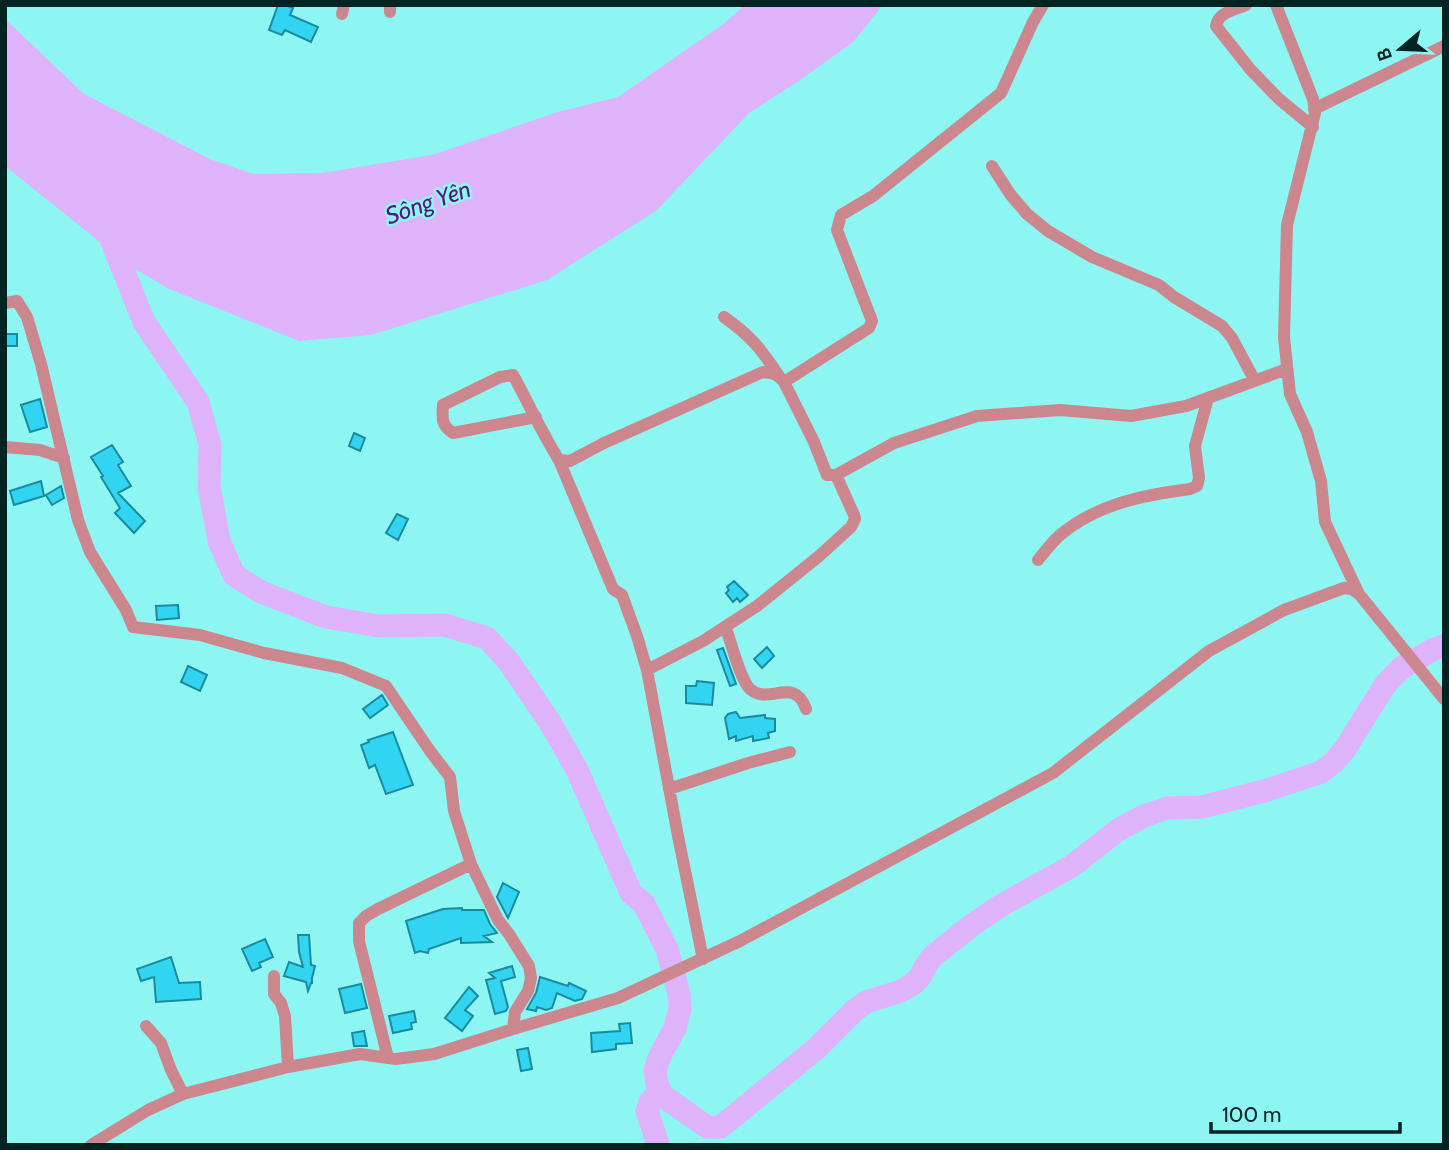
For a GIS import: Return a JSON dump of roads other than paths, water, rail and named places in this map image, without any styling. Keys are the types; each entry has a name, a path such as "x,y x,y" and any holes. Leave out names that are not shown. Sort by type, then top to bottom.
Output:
{"street":[{"path":"782,379 869,328 872,321 837,230 841,215 873,196 1001,93 1032,22 1043,5"},
{"path":"1246,5 1221,15 1216,26 1250,69 1312,127"},
{"path":"1276,5 1313,99 1314,109 1312,127 1287,225 1284,337 1290,394 1307,432 1321,481 1325,522 1359,594 1444,699"},
{"path":"1314,109 1444,46"},
{"path":"992,166 1027,214 1048,231 1092,257 1159,285 1222,326 1232,338 1255,381"},
{"path":"5,303 17,302 27,317 41,364 78,520 90,552 133,627 200,635 264,653 342,668 386,686 450,776 454,811 471,864 494,913 529,966 531,978 528,991 516,1012 513,1029"},
{"path":"724,317 758,345 782,379 814,442 827,475 836,475 894,443 977,416 1060,410 1130,416 1186,406 1287,369"},
{"path":"559,460 570,461 604,443 763,372 772,373 782,379"},
{"path":"536,417 453,433 446,429 442,417 443,405 500,377 513,375 536,417 545,438 559,460 613,589 622,595 647,670 697,962"},
{"path":"1038,560 1068,529 1103,509 1133,498 1197,486 1199,478 1195,446 1208,398"},
{"path":"5,447 40,450 64,458"},
{"path":"647,670 726,628 808,566 851,527 855,515 836,475"},
{"path":"91,1145 148,1110 183,1094 288,1067 360,1054 396,1059 434,1055 618,998 740,941 1053,773 1209,651 1284,610 1344,588 1359,594"},
{"path":"726,628 743,678 752,690 758,694 786,691 793,693 800,698 806,709"},
{"path":"669,789 790,752"},
{"path":"388,1058 359,941 359,923 378,909 471,864"},
{"path":"274,975 274,994 281,1003 285,1016 288,1067"},
{"path":"146,1026 161,1043 183,1094"}],"water":[{"name":"Sông Yên","path":"745,5 883,5 853,42 749,113 657,210 547,280 371,335 299,341 169,289 119,259 5,166 5,19 84,94 210,159 253,174 323,173 432,155 558,112 618,97 722,25"}],"waterway":[{"path":"108,232 144,322 198,402 210,445 209,486 219,541 234,575 261,592 326,617 379,626 445,625 487,638 509,662 551,724 577,770 631,893 644,904 667,949 679,994 680,1009 675,1028 655,1070 657,1084 663,1096 707,1127 720,1127 728,1121 817,1048 866,1002 901,991 913,984 932,957 972,925 1000,906 1072,866 1118,830 1144,816 1167,808 1202,807 1264,791 1321,772 1345,749 1385,685 1401,668 1444,646"},
{"path":"658,1145 647,1111 650,1102 660,1091"}]}
